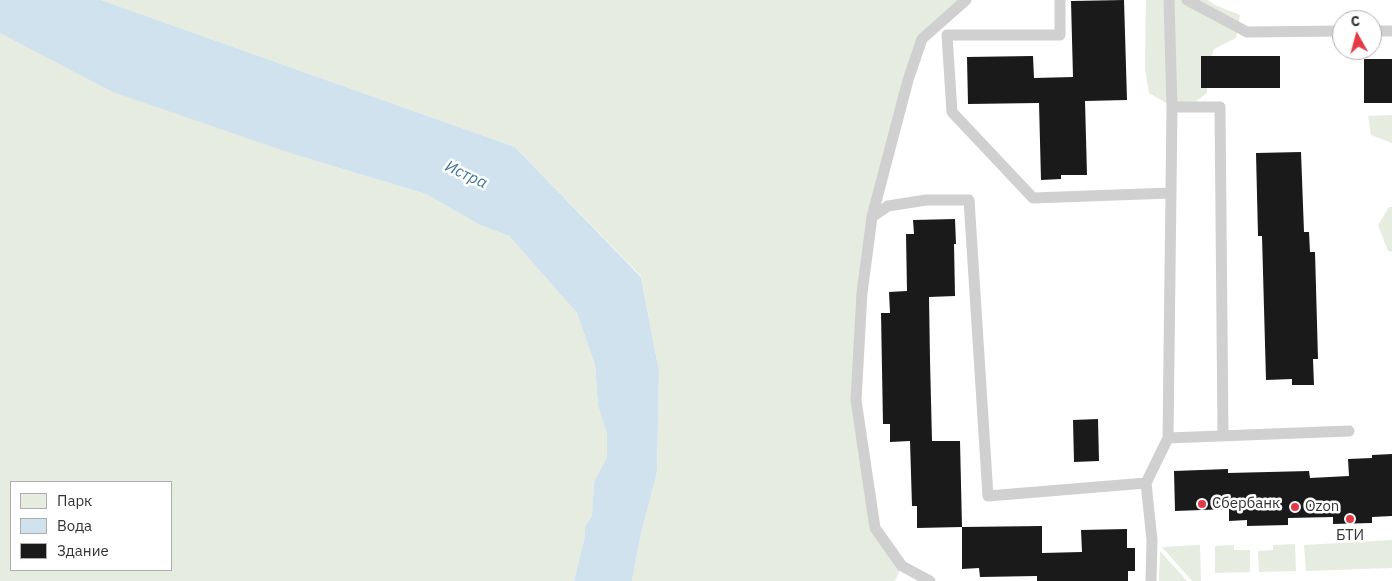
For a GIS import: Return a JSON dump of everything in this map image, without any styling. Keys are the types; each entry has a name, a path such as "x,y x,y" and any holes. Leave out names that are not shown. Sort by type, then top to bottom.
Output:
{"lane":[{"path":"930,581 902,566 875,528 856,400 862,293 872,217 908,80 922,39 966,0"},
{"path":"922,39 947,35 1060,35 1060,0"},
{"path":"1151,581 1152,540 1146,483 1168,438 1172,107 1169,0"},
{"path":"1187,0 1247,32 1332,31"},
{"path":"947,35 952,112 1033,198 1171,193"},
{"path":"1172,107 1220,108 1223,436"},
{"path":"872,217 888,206 926,200 969,200 988,496 1146,483"},
{"path":"1168,438 1349,431"}],"green space":[{"path":"101,0 966,0 922,39 872,217 856,400 875,528 902,566 895,581 632,581 640,538 657,472 659,371 641,276 515,147"},
{"path":"1146,0 1208,0 1215,5 1240,15 1236,38 1214,49 1207,69 1207,93 1182,112 1149,93 1145,69"},
{"path":"0,11 296,155 426,194 480,225 509,236 577,313 595,365 598,406 607,434 607,457 594,482 592,516 585,526 585,536 574,581 0,581"},
{"path":"1392,115 1392,143 1371,135 1368,116"},
{"path":"1389,207 1392,207 1392,252 1388,251 1378,225"},
{"path":"1392,540 1392,568 1306,571 1304,545"},
{"path":"1295,544 1296,571 1259,572 1258,551 1273,550 1273,545"},
{"path":"1200,545 1201,581 1192,581 1162,547"},
{"path":"1234,545 1234,550 1250,550 1250,572 1215,573 1215,546"},
{"path":"1160,551 1187,581 1159,581"}],"water":[{"name":"Истра","path":"0,0 101,0 515,147 641,277 659,371 657,472 640,538 632,581 574,581 585,536 585,526 592,516 594,482 607,457 607,434 598,406 595,365 577,313 509,236 480,225 426,194 296,155 113,92 0,33"}],"building":[{"path":"1124,0 1127,100 1085,101 1087,175 1061,175 1061,179 1041,180 1039,103 968,104 967,57 1033,56 1034,78 1073,77 1071,1"},
{"path":"1201,56 1280,56 1280,88 1201,88"},
{"path":"1392,59 1392,103 1364,103 1364,60"},
{"path":"1301,152 1304,232 1309,232 1310,252 1315,252 1318,359 1313,359 1314,385 1292,385 1292,379 1266,380 1262,236 1258,236 1256,153"},
{"path":"955,219 955,296 929,297 930,360 932,441 960,441 962,527 917,528 917,506 912,506 910,441 890,442 890,424 883,424 881,313 890,313 889,292 907,291 906,234 914,234 913,220"},
{"path":"1098,419 1099,461 1074,462 1073,420"},
{"path":"1392,454 1392,516 1372,517 1372,523 1333,524 1333,517 1288,518 1288,525 1247,526 1247,520 1229,521 1229,509 1175,511 1174,471 1228,469 1228,473 1309,471 1310,478 1349,476 1348,459 1372,458 1372,455"},
{"path":"1042,526 1042,553 1082,552 1081,530 1127,529 1127,548 1135,548 1135,571 1128,571 1128,581 1037,581 1037,576 980,577 979,568 962,569 962,527"}],"place":[{"name":"Сбербанк","path":"1202,504"},
{"name":"Ozon","path":"1295,507"},
{"name":"БТИ","path":"1350,519"}]}
